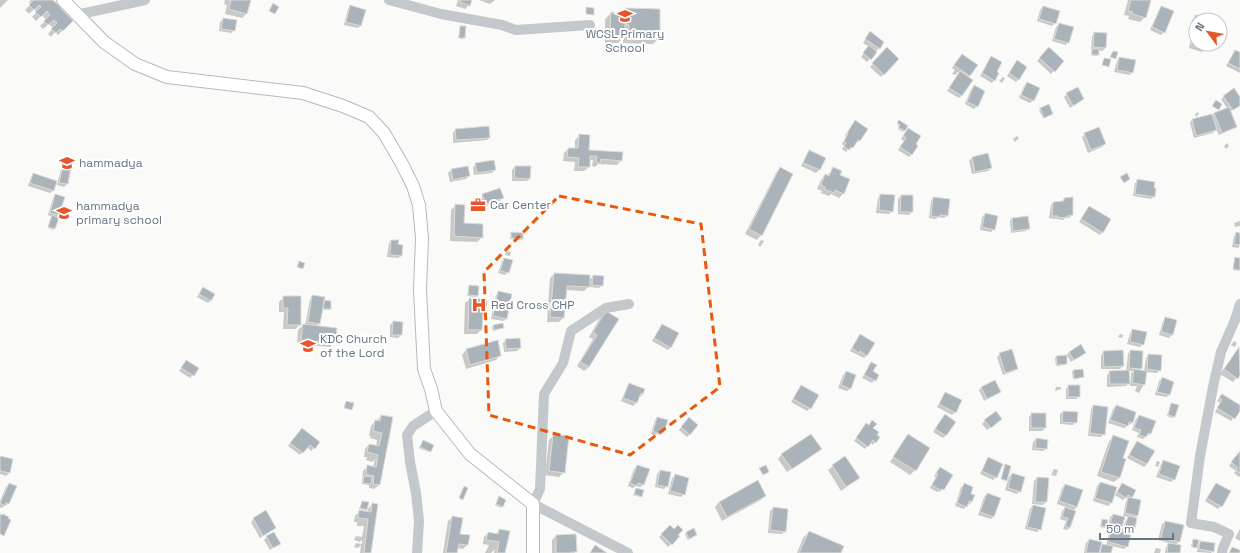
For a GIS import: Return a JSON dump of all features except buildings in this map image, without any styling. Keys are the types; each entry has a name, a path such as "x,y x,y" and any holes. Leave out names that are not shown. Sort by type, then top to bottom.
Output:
{"main road":[{"path":"63,0 104,42 135,64 167,77 303,93 343,106 369,117 384,133 413,186 419,205 422,238 420,290 424,369 431,389 436,411 470,454 533,504 532,553"}],"street":[{"path":"76,15 145,0"},
{"path":"389,0 441,14 516,30 590,25"},
{"path":"628,304 606,308 571,331 563,363 544,394 540,489 533,504 628,553"},
{"path":"1222,553 1228,534 1214,527 1191,523 1199,463 1214,382 1221,352 1235,320 1240,304"},
{"path":"417,553 419,521 407,435 413,426 436,411"}],"highlighted area":[{"path":"559,196 701,224 720,387 630,455 489,415 484,272"}],"place":[{"name":"WCSL Primary School","path":"625,16"},
{"name":"hammadya","path":"67,163"},
{"name":"Car Center","path":"478,205"},
{"name":"hammadya primary school","path":"64,213"},
{"name":"Red Cross CHP","path":"479,305"},
{"name":"KDC Church of the Lord","path":"308,346"}]}
